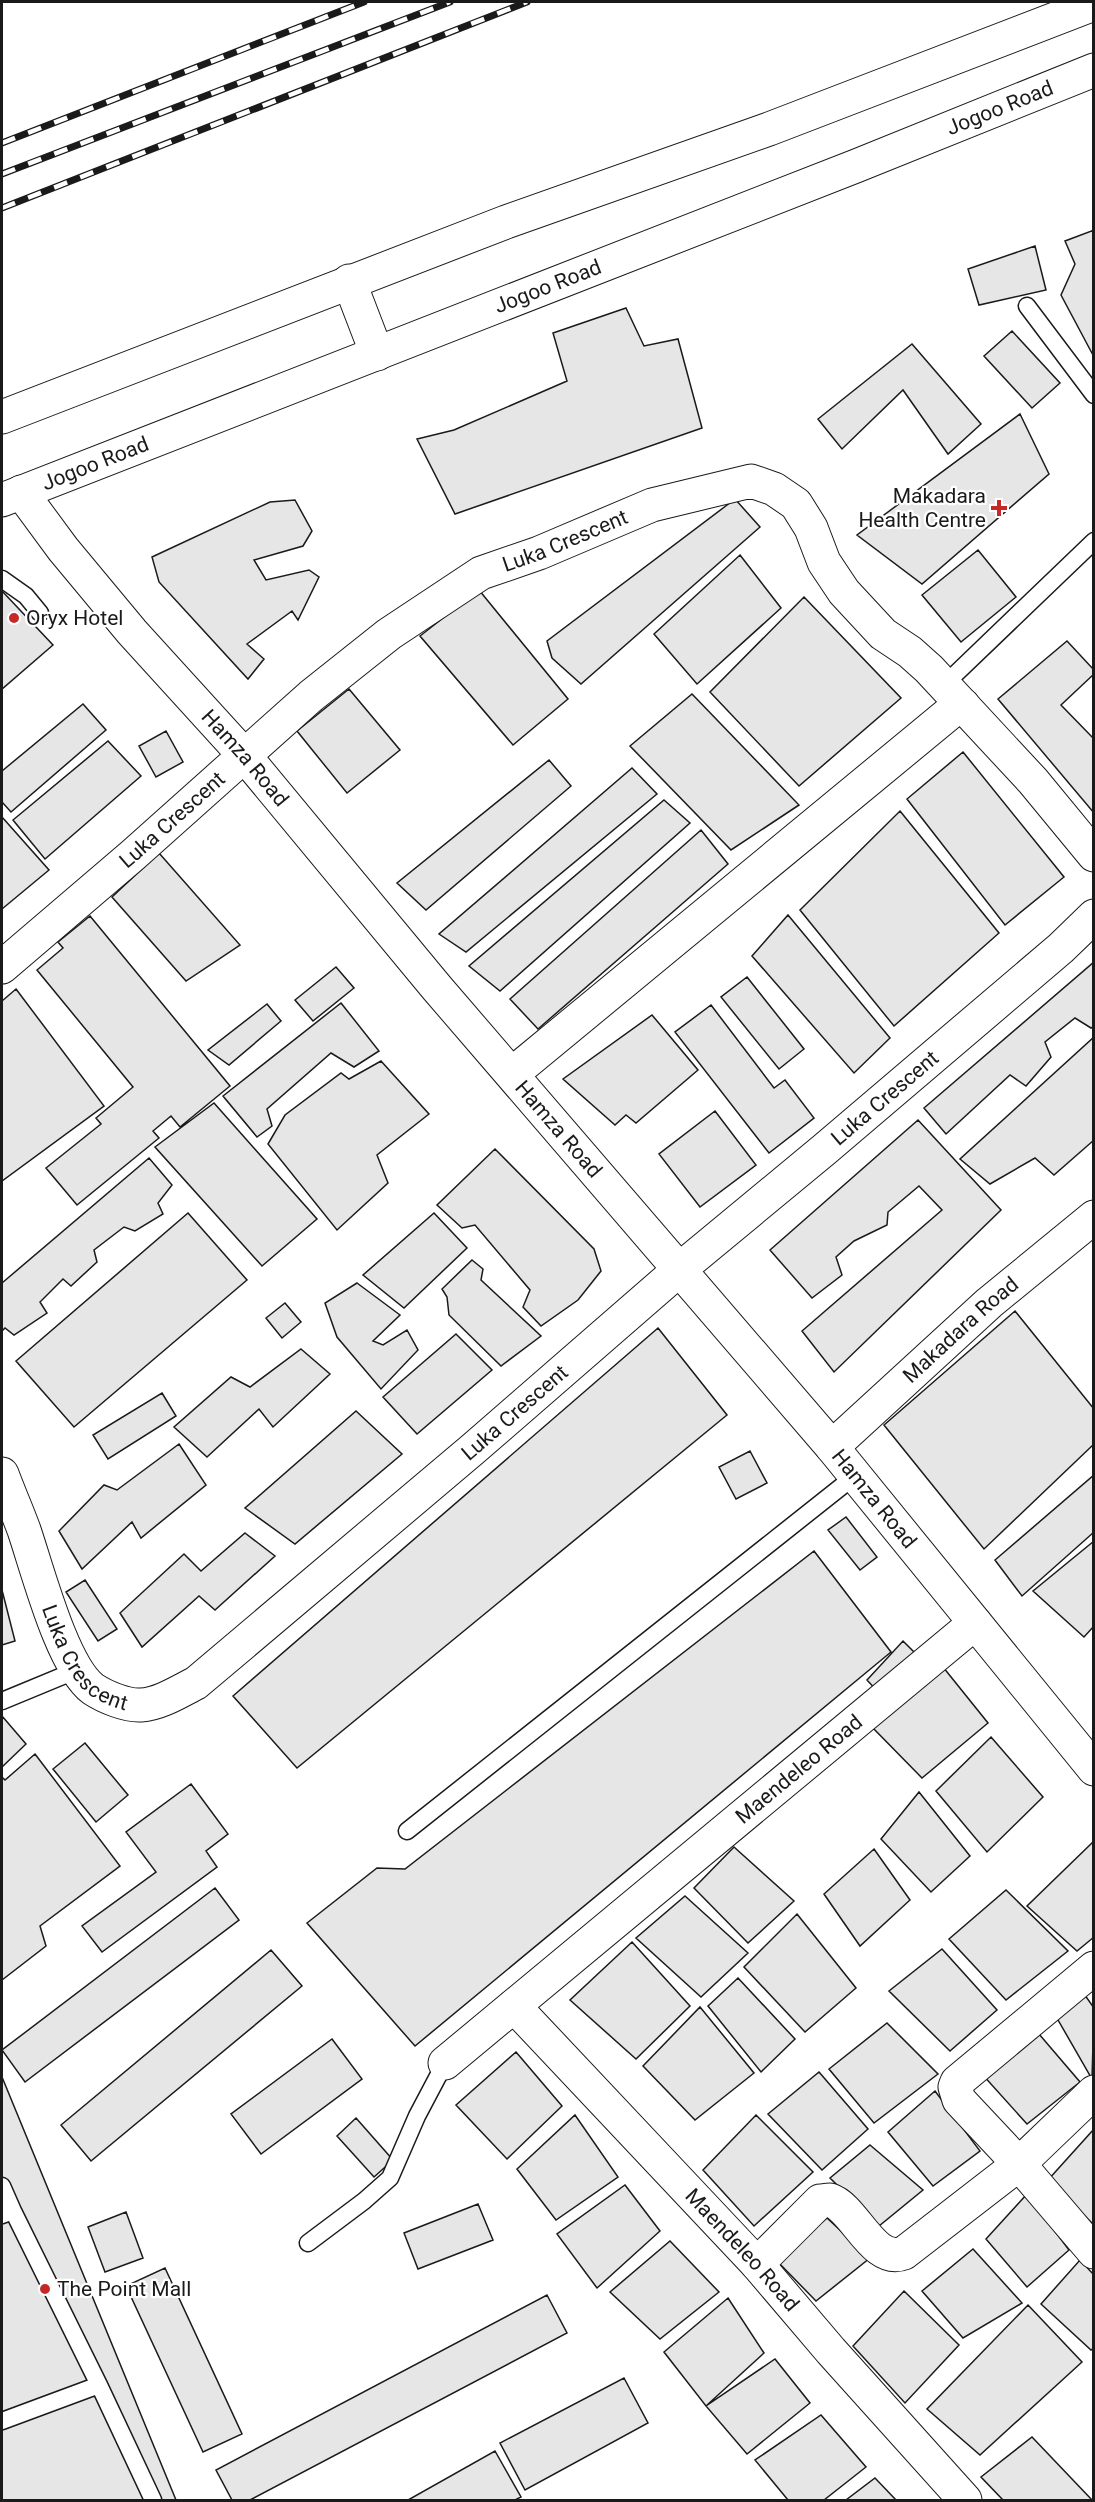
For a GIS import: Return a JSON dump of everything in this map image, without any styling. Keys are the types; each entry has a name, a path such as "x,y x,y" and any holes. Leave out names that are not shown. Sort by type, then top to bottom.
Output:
{"street":[{"path":"2,417 349,281 506,222 769,129 1094,4"},
{"name":"Jogoo Road","path":"11,496 856,166 1094,70"},
{"path":"349,281 377,354"},
{"name":"Luka Crescent","path":"2,967 133,855 350,663 388,634 481,573 539,552 652,505 751,481 774,489 796,504 815,537 824,562 844,592 883,634 910,652 954,695 1033,781 1094,855"},
{"name":"Hamza Road","path":"11,496 63,549 132,632 244,755 437,988 856,1475 1094,1768"},
{"path":"512,1074 958,706 954,695"},
{"name":"Luka Crescent","path":"2,1474 58,1634 77,1670 93,1688 113,1699 141,1705 168,1697 196,1683 473,1449 680,1269 1061,948 1094,916"},
{"name":"Makadara Road","path":"832,1447 989,1303 1094,1217"},
{"name":"Maendeleo Road","path":"445,2063 975,1623"},
{"path":"1089,1981 957,2082 955,2087 958,2100 1019,2164 1094,2252"},
{"name":"Maendeleo Road","path":"514,2006 757,2264 831,2351 965,2500"},
{"path":"757,2264 820,2201 830,2200 884,2253 896,2256 904,2253 1019,2164 1094,2092"}],"lane":[{"path":"1027,306 1094,395"},
{"path":"954,695 1094,541"},
{"path":"2,579 26,596 40,613"},
{"path":"407,1831 856,1475"},
{"path":"2,1701 77,1670"},
{"path":"308,2243 364,2201 390,2178 417,2116 445,2063"},
{"path":"2,2186 7,2213 99,2385 153,2500"},
{"path":"2,2421 99,2385"}],"building":[{"path":"1094,230 1094,357 1061,295 1075,264 1065,241"},
{"path":"1035,246 1046,290 979,305 968,269"},
{"path":"626,308 644,346 678,339 702,428 455,514 417,439 454,430 567,381 553,333"},
{"path":"1012,331 1060,383 1032,408 984,356"},
{"path":"912,344 981,424 948,454 903,390 842,449 818,419"},
{"path":"1020,414 1049,474 922,584 857,535"},
{"path":"735,499 760,527 581,684 552,658 547,641"},
{"path":"295,500 312,531 303,546 254,560 266,580 309,570 319,577 298,620 292,611 247,644 264,659 248,679 159,582 152,557 270,502"},
{"path":"978,550 1016,597 961,642 922,595"},
{"path":"740,555 781,608 697,684 654,634"},
{"path":"479,590 568,699 513,745 420,636"},
{"name":"Oryx Hotel","path":"2,591 53,645 2,689"},
{"path":"804,597 901,698 799,786 710,692"},
{"path":"1067,641 1094,670 1094,674 1061,705 1094,739 1094,813 998,699"},
{"path":"349,689 400,750 347,793 297,731"},
{"path":"692,694 799,805 731,850 630,746"},
{"path":"83,704 106,730 11,812 2,802 2,771"},
{"path":"166,731 183,762 156,777 139,746"},
{"path":"108,741 141,776 45,859 13,820"},
{"path":"963,752 1064,877 1005,925 907,799"},
{"path":"549,760 571,786 426,910 397,883"},
{"path":"632,768 657,794 466,952 439,934"},
{"path":"664,800 690,823 500,991 469,966"},
{"path":"900,811 999,933 894,1026 800,910"},
{"path":"2,817 49,870 2,909"},
{"path":"701,830 728,864 538,1029 510,999"},
{"path":"159,853 240,945 186,981 112,897"},
{"path":"788,915 890,1038 854,1073 752,956"},
{"path":"90,916 230,1086 180,1127 171,1116 153,1131 159,1138 77,1205 46,1168 101,1124 96,1118 133,1087 37,970 63,948 58,942"},
{"path":"1094,962 1094,1026 1091,1028 1075,1018 1045,1042 1051,1057 1026,1086 1010,1075 946,1134 924,1108"},
{"path":"336,967 354,988 313,1021 295,1000"},
{"path":"747,977 804,1049 779,1069 721,997"},
{"path":"16,989 104,1106 2,1181 2,1001"},
{"path":"341,1003 379,1051 354,1067 331,1053 267,1109 272,1126 257,1137 223,1096"},
{"path":"267,1004 281,1021 229,1065 208,1050"},
{"path":"711,1005 774,1088 785,1080 814,1118 769,1153 675,1032"},
{"path":"652,1015 698,1070 636,1123 626,1115 615,1125 563,1079"},
{"path":"1094,1037 1094,1140 1054,1175 1035,1158 990,1184 960,1159"},
{"path":"381,1061 429,1114 377,1155 388,1183 337,1230 268,1144 285,1115 341,1073 349,1079"},
{"path":"214,1103 317,1219 262,1266 155,1147"},
{"path":"715,1111 756,1165 700,1207 659,1154"},
{"path":"918,1120 1001,1210 834,1372 802,1331 942,1210 919,1186 888,1212 887,1225 854,1241 836,1257 842,1275 812,1298 770,1250"},
{"path":"495,1149 594,1249 601,1271 578,1300 541,1326 523,1307 530,1290 475,1225 462,1228 437,1205"},
{"path":"149,1158 172,1185 158,1203 163,1214 135,1231 124,1227 94,1250 97,1262 71,1286 63,1279 40,1302 47,1313 14,1335 5,1328 2,1331 2,1283"},
{"path":"188,1213 247,1280 74,1427 16,1361"},
{"path":"434,1213 467,1248 404,1308 363,1275"},
{"path":"472,1260 483,1269 481,1280 541,1336 501,1366 449,1315 447,1297 442,1289"},
{"path":"357,1283 400,1315 373,1341 383,1345 407,1330 418,1350 381,1389 337,1337 325,1303"},
{"path":"285,1303 301,1322 282,1338 266,1318"},
{"path":"1015,1311 1094,1409 1094,1444 984,1549 884,1425"},
{"path":"658,1328 727,1415 297,1768 233,1696"},
{"path":"456,1334 492,1370 417,1434 383,1397"},
{"path":"301,1349 330,1374 273,1427 259,1409 207,1457 174,1427 231,1377 250,1387"},
{"path":"162,1393 176,1416 108,1459 93,1435"},
{"path":"356,1411 402,1454 295,1544 245,1508"},
{"path":"179,1444 206,1485 141,1538 132,1522 82,1569 59,1531 104,1485 117,1490"},
{"path":"750,1451 767,1483 736,1499 719,1467"},
{"path":"1094,1475 1094,1532 1022,1596 995,1560"},
{"path":"846,1517 877,1557 860,1570 828,1530"},
{"path":"245,1533 275,1556 215,1610 199,1596 142,1647 120,1613 184,1554 201,1571"},
{"path":"1094,1541 1094,1626 1084,1637 1033,1591"},
{"path":"814,1551 891,1652 415,2046 307,1923 377,1868 405,1869"},
{"path":"85,1580 117,1629 98,1641 66,1592"},
{"path":"2,1590 15,1641 2,1645"},
{"path":"903,1641 916,1654 879,1693 867,1680"},
{"path":"943,1667 988,1723 922,1778 873,1728"},
{"path":"2,1716 26,1744 2,1767"},
{"path":"991,1737 1043,1797 987,1852 936,1791"},
{"path":"85,1743 128,1795 96,1822 53,1769"},
{"path":"35,1754 120,1866 40,1926 46,1946 2,1980 2,1777 5,1780"},
{"path":"191,1784 228,1834 206,1851 217,1867 102,1952 82,1926 156,1872 126,1832"},
{"path":"919,1792 970,1856 931,1892 881,1839"},
{"path":"1094,1841 1094,1937 1077,1951 1027,1906"},
{"path":"734,1847 794,1901 748,1943 694,1888"},
{"path":"874,1849 910,1900 860,1946 824,1894"},
{"path":"215,1888 239,1920 25,2082 2,2050"},
{"path":"1006,1890 1068,1951 1006,2000 949,1939"},
{"path":"685,1896 748,1953 701,1997 636,1938"},
{"path":"797,1914 856,1988 805,2032 744,1967"},
{"path":"632,1942 690,2006 636,2059 570,2000"},
{"path":"942,1949 997,2010 950,2051 889,1991"},
{"path":"271,1950 302,1986 91,2161 61,2125"},
{"path":"738,1978 795,2039 761,2072 708,2006"},
{"path":"1082,1991 1094,2008 1092,2079 1054,2013"},
{"path":"700,2007 754,2073 695,2120 643,2066"},
{"path":"887,2023 938,2074 874,2123 829,2069"},
{"path":"1033,2027 1080,2082 1027,2124 982,2074"},
{"path":"332,2039 362,2079 261,2154 231,2114"},
{"path":"516,2052 562,2106 507,2159 456,2105"},
{"path":"819,2072 868,2129 822,2170 768,2114"},
{"name":"The Point Mall","path":"2,2077 176,2500 2,2500"},
{"path":"935,2091 980,2151 933,2186 888,2132"},
{"path":"575,2115 618,2177 556,2220 517,2169"},
{"path":"756,2115 813,2172 754,2226 703,2170"},
{"path":"356,2118 393,2160 374,2177 337,2136"},
{"path":"1094,2129 1094,2225 1048,2180"},
{"path":"870,2145 923,2190 879,2226 830,2178"},
{"path":"625,2185 660,2231 597,2288 557,2234"},
{"path":"1027,2194 1069,2250 1027,2287 986,2239"},
{"path":"478,2204 493,2240 418,2269 404,2233"},
{"path":"126,2212 143,2258 105,2272 88,2227"},
{"path":"827,2218 870,2258 816,2301 777,2261"},
{"path":"670,2241 719,2292 660,2339 610,2292"},
{"path":"973,2249 1022,2303 963,2338 922,2291"},
{"path":"1080,2260 1094,2275 1094,2348 1091,2350 1041,2304"},
{"path":"165,2268 242,2434 203,2452 126,2286"},
{"path":"904,2291 959,2345 905,2403 853,2346"},
{"path":"547,2295 567,2333 250,2500 232,2500 216,2470"},
{"path":"728,2298 764,2353 706,2406 664,2352"},
{"path":"1028,2305 1082,2362 980,2455 927,2409"},
{"path":"775,2359 810,2403 747,2454 706,2406"},
{"path":"624,2378 648,2423 525,2490 500,2443"},
{"path":"821,2415 866,2467 824,2500 788,2500 755,2460"},
{"path":"1032,2437 1092,2500 1003,2500 981,2477"},
{"path":"495,2451 521,2497 515,2500 408,2500"},
{"path":"875,2478 896,2500 846,2500"}],"railway":[{"path":"2,143 364,2"},
{"path":"2,174 450,2"},
{"path":"2,208 527,2"}],"place":[{"name":"Makadara Health Centre","path":"999,508"},
{"name":"Oryx Hotel","path":"14,618"},
{"name":"The Point Mall","path":"45,2289"}]}
